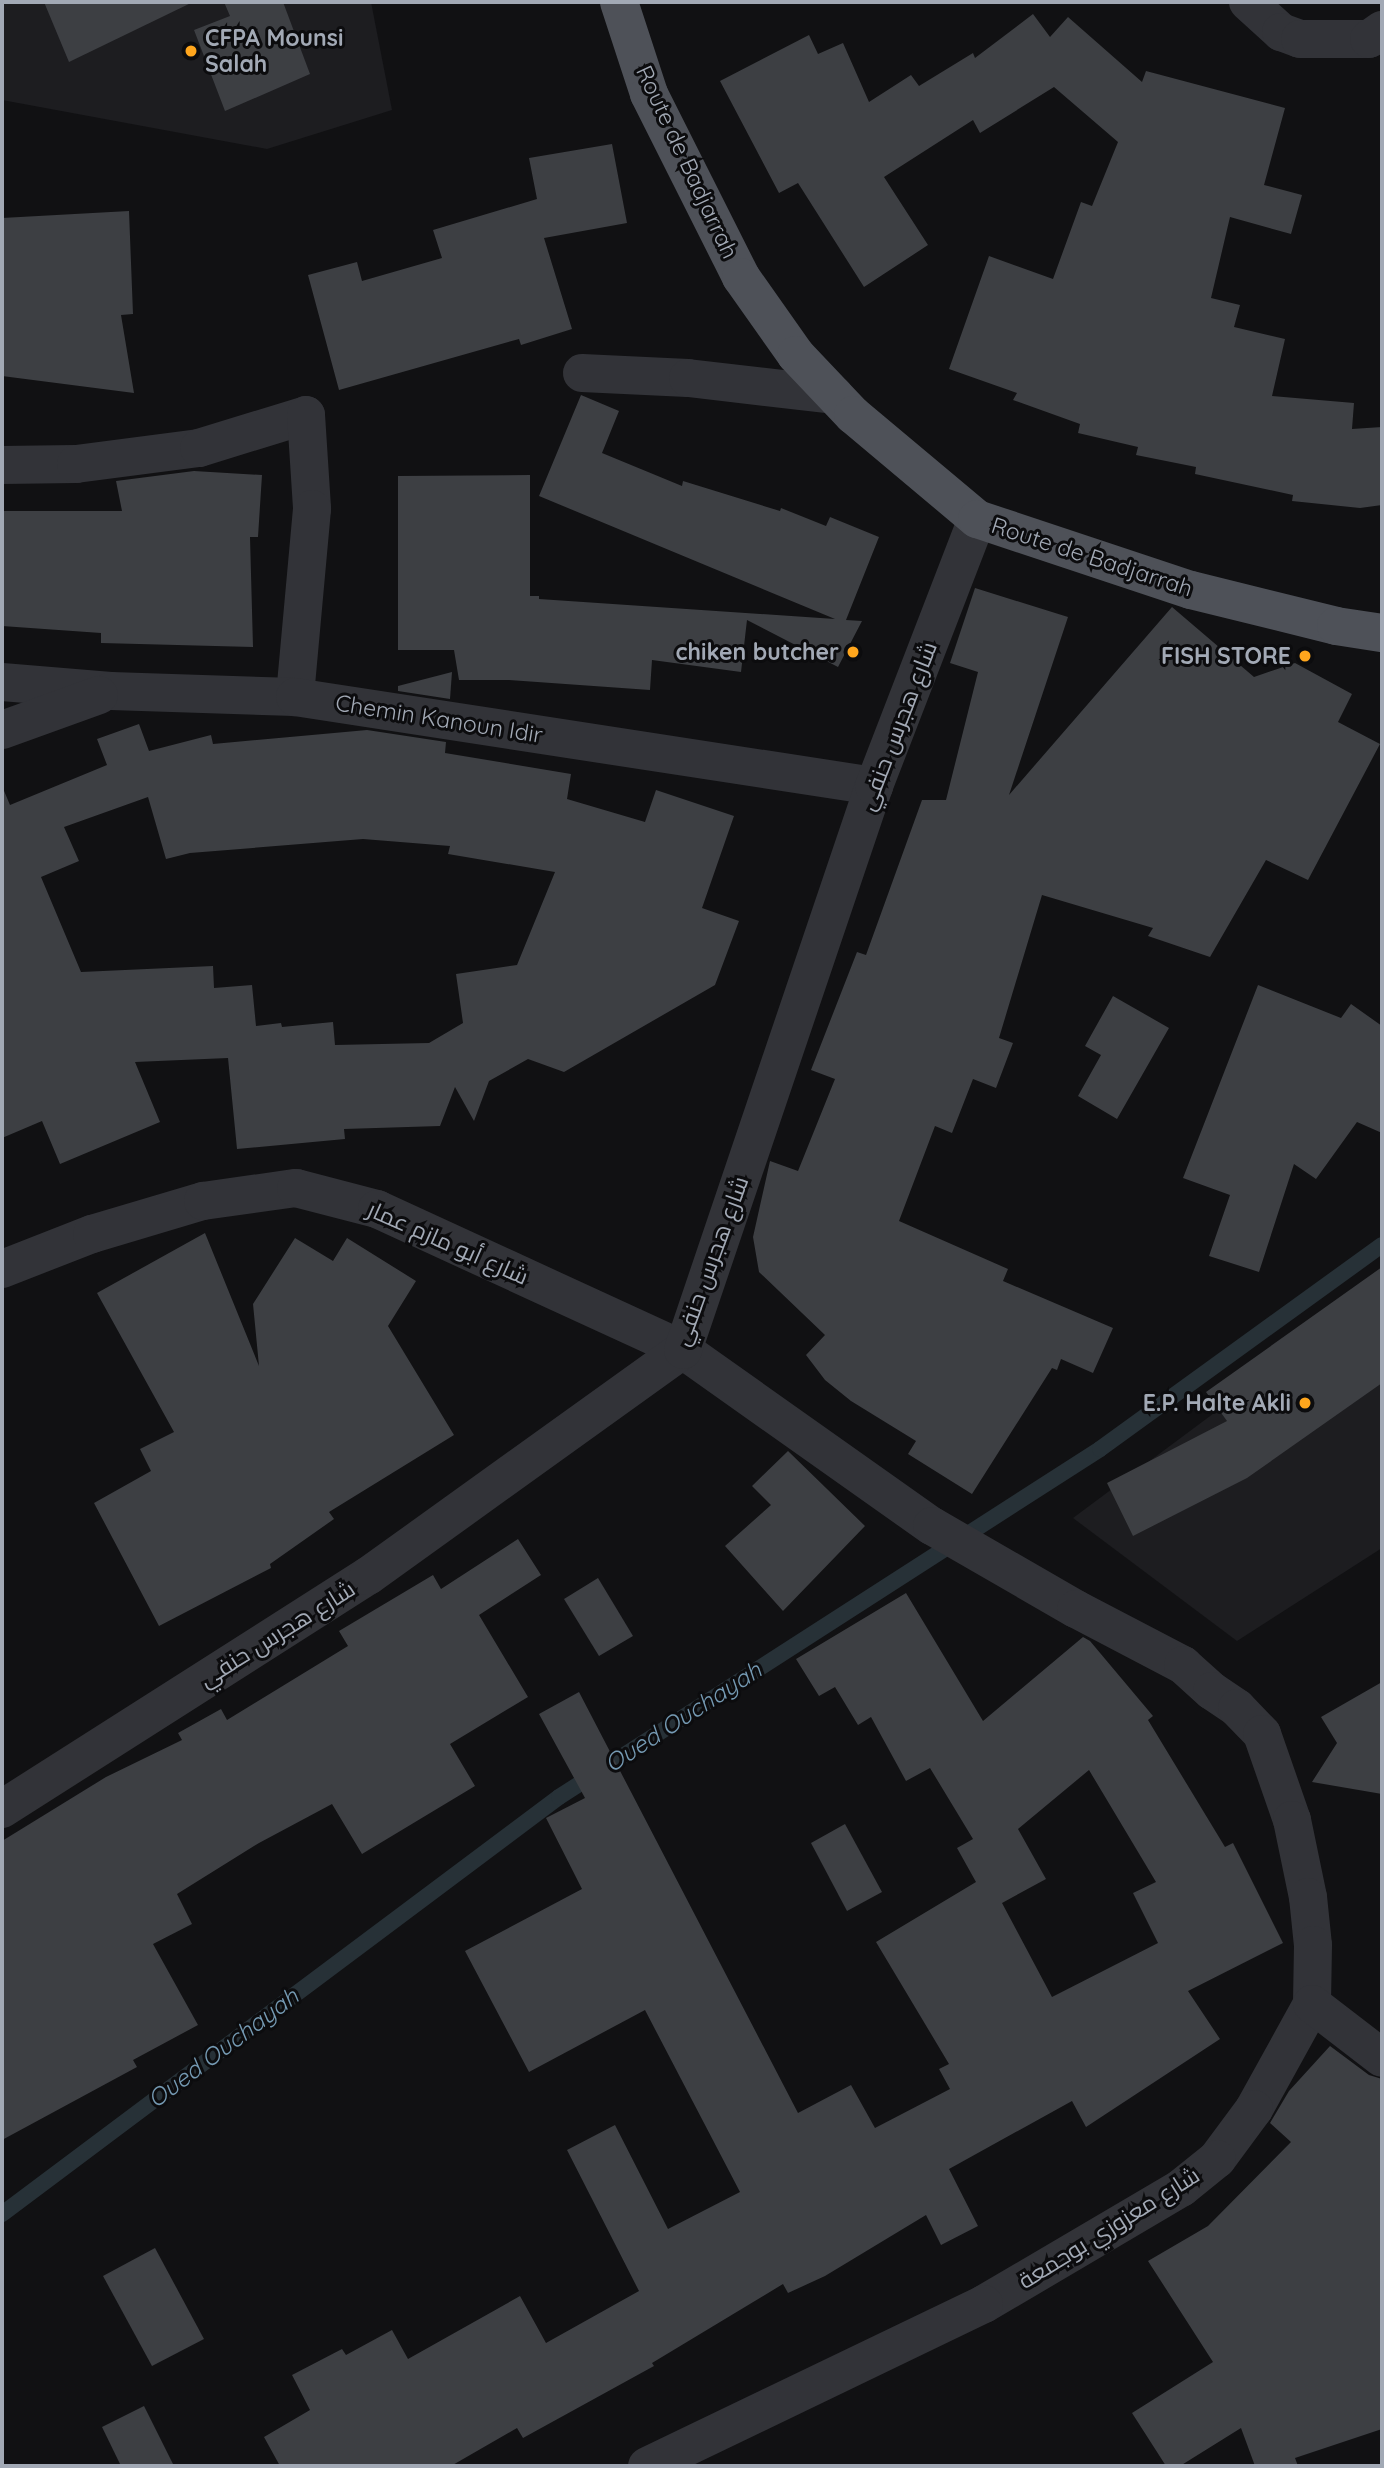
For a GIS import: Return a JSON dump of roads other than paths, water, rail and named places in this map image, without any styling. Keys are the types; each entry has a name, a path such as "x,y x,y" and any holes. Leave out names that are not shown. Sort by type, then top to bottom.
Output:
{"main road":[{"name":"Route de Badjarrah","path":"619,2 649,94 741,277 796,355 853,415 977,519 1191,590 1336,626 1382,633"}],"street":[{"path":"1248,2 1282,32 1300,39 1369,39 1382,30"},
{"path":"582,373 688,377 834,395"},
{"path":"2,465 76,464 199,448 306,415 312,509 295,697"},
{"name":"شارع هجرس حنفي","path":"2,1809 368,1576 683,1350 874,786 977,519"},
{"name":"Chemin Kanoun Idir","path":"2,682 111,691 295,697 874,786"},
{"path":"2,730 111,691"},
{"name":"شارع أبو مازم عمار","path":"2,1269 92,1234 203,1201 296,1188 377,1209 683,1350 932,1526"},
{"name":"شارع معزوزي بوجمعة","path":"647,2466 984,2304 1181,2188 1217,2160 1254,2109 1312,2004 1313,1945 1308,1897 1292,1820 1262,1734 1237,1708 1212,1691 1183,1665 1076,1609 932,1526"},
{"path":"1312,2004 1382,2058"}],"waterway":[{"name":"Oued Ouchayah","path":"2,2214 559,1797 1100,1449 1382,1245"}],"place":[{"name":"CFPA Mounsi Salah","path":"191,51"},
{"name":"chiken butcher","path":"853,652"},
{"name":"FISH STORE","path":"1305,656"},
{"name":"E.P. Halte Akli","path":"1305,1403"}]}
